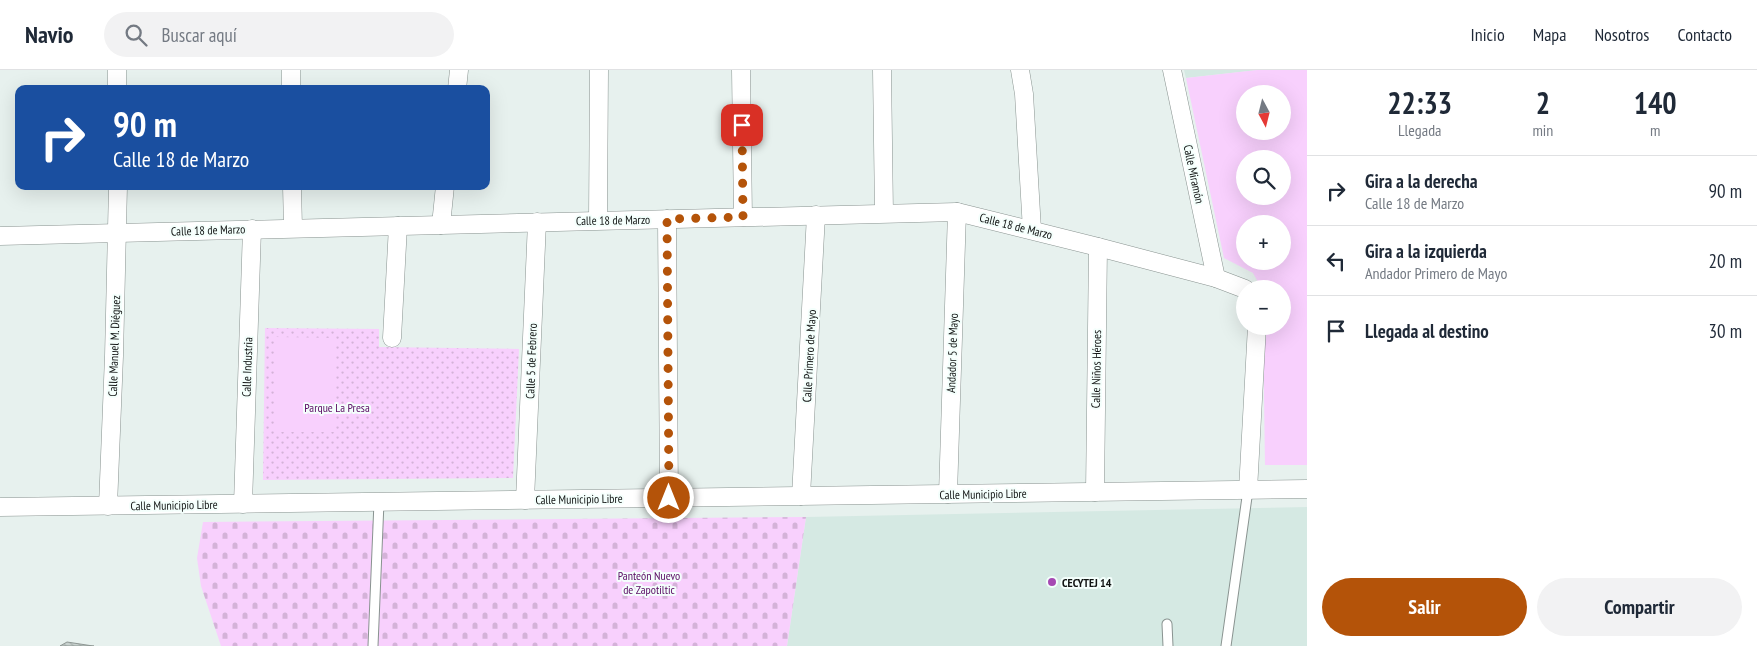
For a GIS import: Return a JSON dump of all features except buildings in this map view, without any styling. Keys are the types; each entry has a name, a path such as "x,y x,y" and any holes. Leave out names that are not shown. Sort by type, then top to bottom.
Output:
{"street":[{"path":"117,70 117,85"},
{"path":"291,70 291,85"},
{"path":"457,85 459,70"},
{"path":"598,220 599,70"},
{"path":"741,70 743,217"},
{"path":"882,70 884,213"},
{"path":"1020,70 1024,94 1032,230"},
{"name":"Calle Miramón","path":"1172,70 1216,278"},
{"name":"Calle Manuel M. Diéguez","path":"108,506 118,190"},
{"path":"292,190 293,228"},
{"path":"441,225 445,190"},
{"name":"Calle 18 de Marzo","path":"0,236 956,212 1216,278 1236,286"},
{"name":"Andador 5 de Mayo","path":"948,494 956,212"},
{"name":"Calle Primero de Mayo","path":"801,496 816,215"},
{"path":"667,219 669,498"},
{"name":"Calle 5 de Febrero","path":"524,500 536,222"},
{"path":"392,338 398,226"},
{"name":"Calle Industria","path":"243,504 252,229"},
{"name":"Calle Niños Héroes","path":"1095,492 1098,247"},
{"path":"1248,490 1257,335"},
{"name":"Calle Municipio Libre","path":"0,507 1307,489"}],"lane":[{"path":"1226,646 1248,490"},
{"path":"373,646 378,502"},
{"path":"1167,624 1168,646"}],"shaded area":[{"path":"1184,70 1258,70 1186,78"},
{"name":"CECYTEJ 14","path":"1307,507 1307,646 787,646 806,517"}],"green space":[{"path":"1257,70 1307,70 1307,465 1265,465 1263,335 1291,335 1291,280 1257,280 1253,273 1247,270 1291,270 1291,215 1236,215 1236,264 1224,258 1186,78"},
{"name":"Parque La Presa","path":"265,328 379,329 379,347 519,349 513,478 263,480"},
{"path":"276,337 336,338 335,432 275,432"},
{"name":"Panteón Nuevo de Zapotiltic","path":"806,517 787,646 221,646 201,586 197,558 203,522"}],"place":[{"name":"CECYTEJ 14","path":"1052,582"}],"route":[{"path":"669,498 667,219 743,217 742,125"}]}
